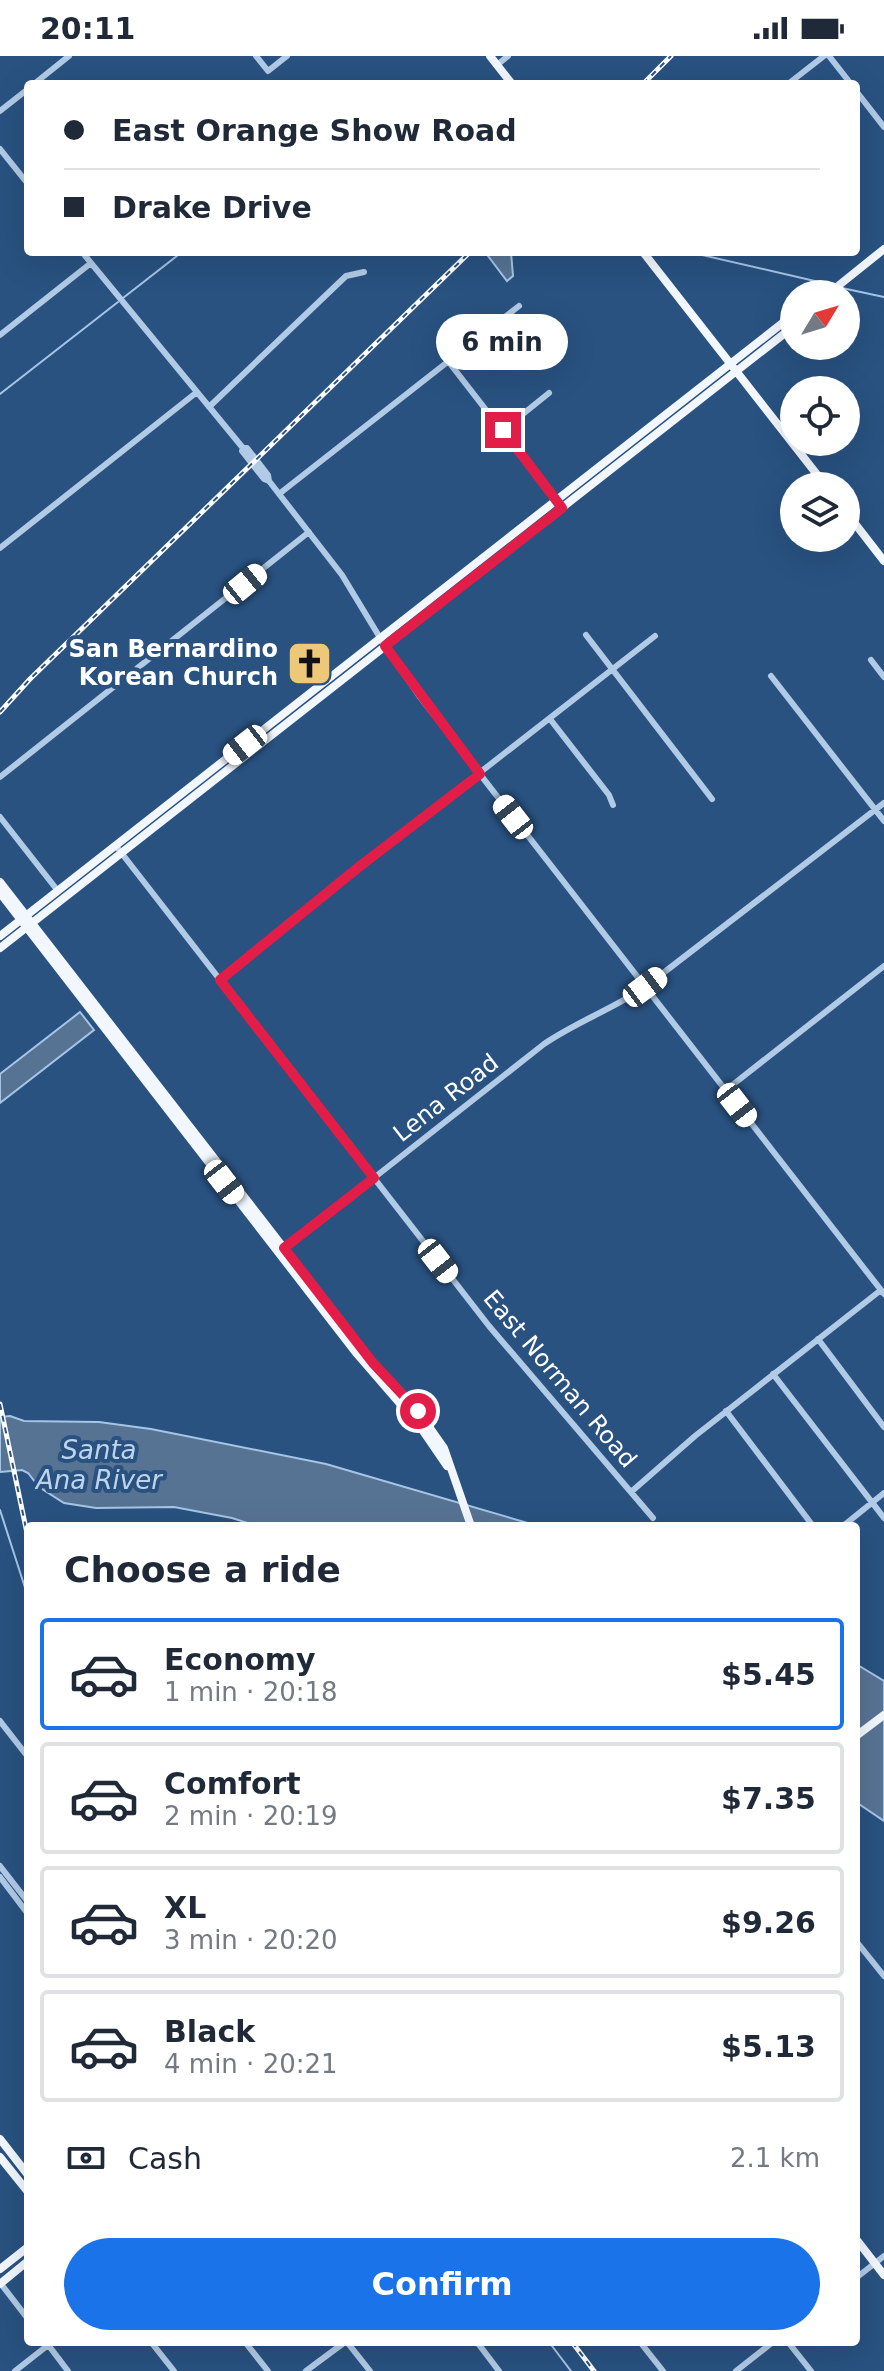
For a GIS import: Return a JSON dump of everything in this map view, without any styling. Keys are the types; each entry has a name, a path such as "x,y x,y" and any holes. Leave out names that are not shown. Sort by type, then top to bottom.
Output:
{"main road":[{"path":"490,56 509,80"},
{"path":"845,280 884,249"},
{"path":"646,256 815,472"},
{"path":"0,936 26,921 119,849 383,642 478,562 559,504 780,331"},
{"path":"734,368 780,335"},
{"path":"383,642 455,592 559,504"},
{"path":"860,530 884,561"},
{"path":"455,592 479,567 478,562"},
{"path":"0,948 58,891 119,849"},
{"path":"0,882 26,921 319,1300 394,1392 435,1434 456,1480 470,1522"},
{"path":"0,893 26,921"},
{"path":"860,1733 884,1715"},
{"path":"0,2139 24,2170"},
{"path":"0,2157 24,2187"},
{"path":"860,2244 884,2275"},
{"path":"0,2277 24,2251"},
{"path":"0,2277 24,2263"}],"street":[{"path":"39,80 69,56"},
{"path":"256,56 268,71 287,56"},
{"path":"497,65 508,56"},
{"path":"794,80 827,56 848,80"},
{"path":"0,111 24,92"},
{"path":"860,96 884,127"},
{"path":"0,149 24,179"},
{"path":"85,256 243,448 247,448 263,467 269,481 342,575 383,642 480,774 882,1292 726,1411 631,1492"},
{"path":"0,335 91,263"},
{"path":"209,407 346,276 364,272"},
{"path":"279,494 519,306"},
{"path":"448,361 559,504"},
{"path":"0,548 197,392"},
{"path":"503,430 549,393"},
{"path":"0,777 309,532"},
{"path":"586,635 712,799"},
{"path":"220,980 360,866 655,636"},
{"path":"871,660 884,677"},
{"path":"771,676 884,821"},
{"path":"550,719 609,795 613,805"},
{"name":"Lena Road","path":"281,1250 544,1044 645,987 884,803"},
{"path":"0,817 58,891"},
{"name":"East Norman Road","path":"119,849 489,1326 653,1518"},
{"path":"726,1090 884,966"},
{"path":"818,1339 884,1427"},
{"path":"773,1374 884,1518"},
{"path":"726,1411 810,1522"},
{"path":"848,1522 884,1493"},
{"path":"0,1721 24,1752"},
{"path":"0,1866 24,1897"},
{"path":"0,1877 24,1909"},
{"path":"860,1946 884,1976"},
{"path":"860,2275 884,2256"},
{"path":"0,2277 24,2313"},
{"path":"15,2371 45,2346"},
{"path":"51,2346 68,2371"},
{"path":"154,2346 174,2371"},
{"path":"248,2346 268,2371"},
{"path":"306,2371 340,2346"},
{"path":"349,2346 370,2371"},
{"path":"480,2346 499,2371"},
{"path":"643,2346 663,2371"},
{"path":"736,2371 768,2346"},
{"path":"791,2346 811,2371"}],"water":[{"path":"488,256 511,256 513,276 507,281"},
{"path":"80,1012 94,1030 0,1103 0,1074"},
{"name":"Santa Ana River","path":"10,1416 24,1421 99,1422 151,1429 326,1464 524,1522 244,1522 174,1507 96,1508 64,1503 39,1487 22,1470 0,1472 0,1417"},
{"path":"860,1666 884,1681 884,1821 860,1805"}],"waterway":[{"path":"123,298 177,256"},
{"path":"706,256 810,280"},
{"path":"860,292 884,297"},
{"path":"0,394 118,302"},
{"path":"0,1510 24,1585"},
{"path":"552,2346 571,2371"}],"railway":[{"path":"647,80 671,56"},
{"path":"0,712 30,679 466,256"},
{"path":"0,1404 25,1522"},
{"path":"575,2346 594,2371"}],"place":[{"name":"San Bernardino Korean Church","path":"309,663"}],"route":[{"path":"418,1411 373,1363 284,1248 374,1178 220,980 360,866 480,774 402,673 385,646 562,508 503,430"}]}
